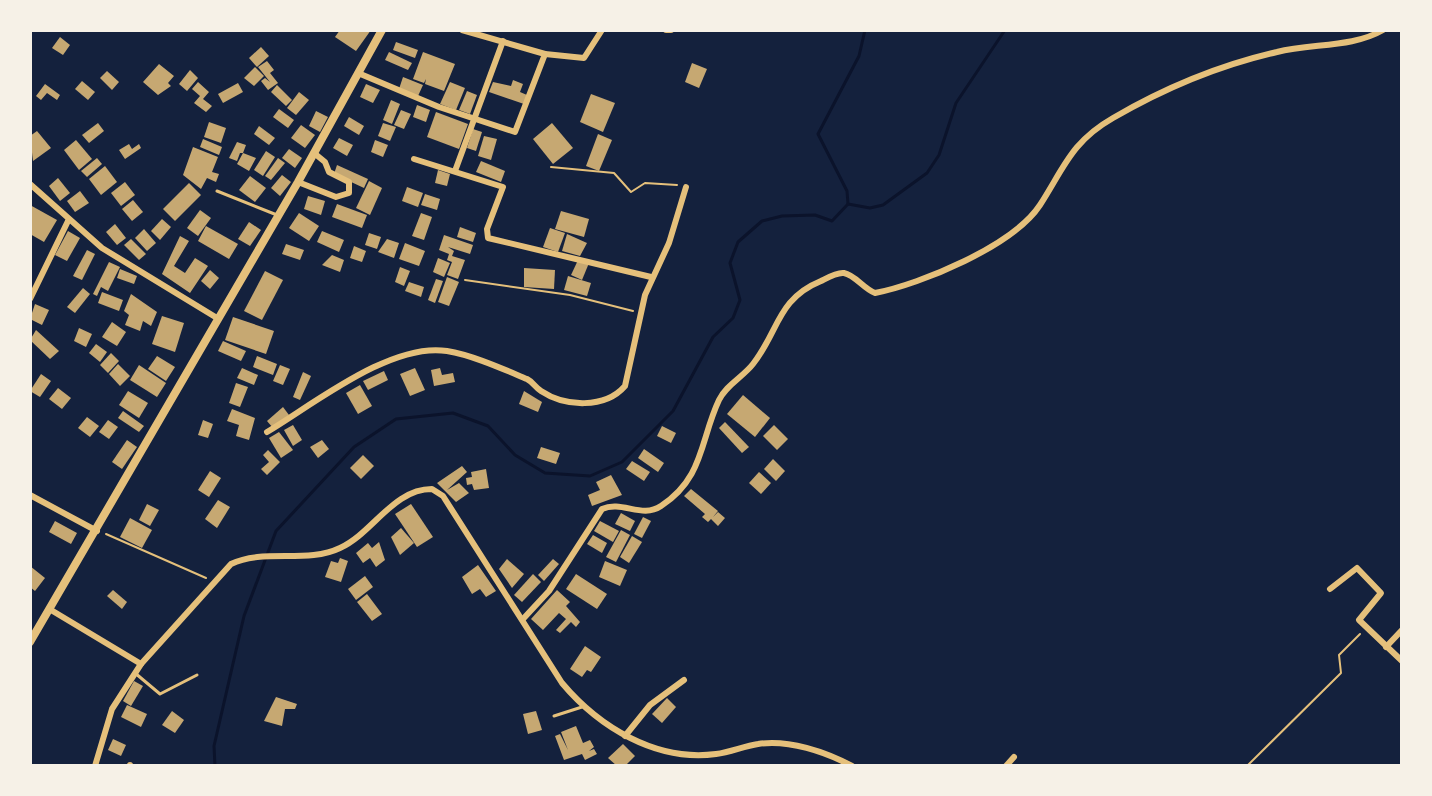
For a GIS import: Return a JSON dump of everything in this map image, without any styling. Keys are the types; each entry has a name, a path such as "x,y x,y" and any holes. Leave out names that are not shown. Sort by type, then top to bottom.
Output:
{"street":[{"path":"30,642 298,182 382,30"},
{"path":"462,30 545,54 584,58 602,30"},
{"path":"523,619 549,591 602,509 615,506 646,512 685,483 705,449 723,394 752,365 783,308 798,293 838,274 848,274 875,293 944,270 1027,220 1039,207 1075,146 1133,107 1230,65 1279,51 1366,39 1383,30"},
{"path":"455,171 503,41"},
{"path":"358,73 475,120 515,132 545,54"},
{"path":"298,182 336,197 349,193 349,182 329,172 325,162 314,153"},
{"path":"414,159 503,187 487,229 488,238 651,277"},
{"path":"30,184 68,221 133,269 217,318"},
{"path":"267,432 327,397 356,374 429,351 451,352 529,380 541,391 577,404 605,399 625,386 651,277 669,243 686,187"},
{"path":"30,299 68,221"},
{"path":"95,766 112,709 135,673 214,581 240,560 336,550 365,532 395,503 412,493 432,489 443,496 562,683 582,707 625,736 660,748 700,754 757,744 778,744 834,757 852,766"},
{"path":"30,495 97,531"},
{"path":"1330,589 1356,567 1380,595 1359,618 1402,661"},
{"path":"51,610 141,664"},
{"path":"1386,647 1402,630"},
{"path":"625,736 650,705 684,680"},
{"path":"1006,766 1014,757"}],"lane":[{"path":"217,191 278,215"},
{"path":"135,673 160,694 197,675"},
{"path":"554,716 582,707"}],"path":[{"path":"551,167 614,173 631,192 645,183 686,187"},
{"path":"465,280 570,295 642,313"},
{"path":"97,531 214,581"},
{"path":"1247,766 1341,673 1339,655 1367,628"}],"building":[{"path":"340,30 371,30 356,51 335,37"},
{"path":"60,37 70,45 63,55 52,48"},
{"path":"396,42 418,50 415,58 393,50"},
{"path":"261,47 269,56 257,67 249,58"},
{"path":"389,52 412,63 408,70 385,60"},
{"path":"423,52 455,64 444,91 425,84 426,79 424,83 413,79"},
{"path":"267,61 274,70 270,73 278,83 268,90 261,81 265,78 270,82 258,67"},
{"path":"692,63 707,69 699,88 685,82"},
{"path":"159,64 174,76 168,83 171,86 158,95 143,82"},
{"path":"255,67 264,76 254,86 244,78"},
{"path":"190,70 198,78 187,91 179,84"},
{"path":"107,71 119,82 112,90 100,78"},
{"path":"403,77 423,85 418,96 399,89"},
{"path":"513,80 523,84 520,92 527,95 524,104 489,92 493,82 511,86"},
{"path":"82,81 95,92 88,100 75,89"},
{"path":"198,82 209,92 203,99 212,106 206,112 194,103 200,96 192,89"},
{"path":"450,82 465,88 456,110 440,104"},
{"path":"238,83 243,92 223,103 218,94"},
{"path":"45,84 60,95 57,100 47,93 41,100 36,96"},
{"path":"366,84 380,90 373,103 360,97"},
{"path":"277,85 292,100 286,106 271,92"},
{"path":"467,91 477,95 470,114 459,110"},
{"path":"299,92 309,100 296,115 287,108"},
{"path":"591,94 615,103 603,132 580,122"},
{"path":"391,100 400,104 392,124 383,120"},
{"path":"417,105 430,110 426,122 413,117"},
{"path":"279,109 294,120 288,128 273,117"},
{"path":"401,110 411,114 404,129 394,125"},
{"path":"316,111 328,117 320,132 309,126"},
{"path":"436,112 468,124 459,149 427,137"},
{"path":"349,117 364,126 359,135 344,126"},
{"path":"209,122 226,128 221,143 204,137"},
{"path":"98,123 104,131 89,143 82,135"},
{"path":"383,123 396,127 390,141 378,136"},
{"path":"552,123 573,148 553,164 533,139"},
{"path":"301,125 315,135 305,148 291,138"},
{"path":"259,126 275,138 269,145 254,134"},
{"path":"473,129 482,132 476,151 467,148"},
{"path":"37,131 51,148 33,161 30,136"},
{"path":"598,134 612,140 599,171 586,166"},
{"path":"484,136 497,139 491,160 478,156"},
{"path":"339,138 353,145 347,156 333,148"},
{"path":"203,139 222,147 219,155 200,147"},
{"path":"76,140 92,159 79,170 64,150"},
{"path":"375,140 388,145 383,157 371,152"},
{"path":"237,142 246,145 237,161 229,158"},
{"path":"129,144 132,149 139,144 141,148 125,159 119,150"},
{"path":"193,147 218,157 212,172 219,174 216,182 207,178 201,189 183,175"},
{"path":"289,149 302,158 295,168 282,158"},
{"path":"266,151 275,157 263,176 254,170"},
{"path":"243,153 256,158 249,171 237,164"},
{"path":"97,158 102,164 87,177 81,171"},
{"path":"278,158 285,163 271,180 265,176"},
{"path":"481,161 505,171 501,182 476,172"},
{"path":"337,165 368,179 364,188 334,174"},
{"path":"105,166 117,182 101,195 89,179"},
{"path":"438,170 450,174 447,186 435,183"},
{"path":"282,175 291,182 280,196 271,188"},
{"path":"250,176 266,188 255,202 239,190"},
{"path":"58,178 70,193 60,201 49,186"},
{"path":"369,181 382,188 370,215 356,208"},
{"path":"125,182 135,195 121,206 111,193"},
{"path":"189,183 201,195 175,221 163,209"},
{"path":"407,187 423,193 418,207 402,201"},
{"path":"80,191 89,203 75,212 67,201"},
{"path":"425,194 440,199 437,210 421,205"},
{"path":"308,196 325,201 321,215 304,209"},
{"path":"133,200 143,212 132,221 122,209"},
{"path":"337,204 367,215 362,228 332,217"},
{"path":"30,205 57,220 44,242 30,234"},
{"path":"200,210 211,218 198,236 187,228"},
{"path":"561,211 589,219 584,237 555,229"},
{"path":"299,213 319,226 309,241 289,228"},
{"path":"421,213 432,217 424,240 412,236"},
{"path":"162,219 171,227 160,240 151,231"},
{"path":"249,222 261,230 250,246 238,239"},
{"path":"115,224 126,238 117,245 106,232"},
{"path":"206,226 238,244 229,259 198,241"},
{"path":"460,227 476,233 473,242 457,237"},
{"path":"550,228 565,233 558,252 543,247"},
{"path":"144,229 156,243 147,251 135,238"},
{"path":"68,231 80,238 67,261 55,255"},
{"path":"322,231 344,240 339,252 317,242"},
{"path":"369,233 381,237 377,249 365,245"},
{"path":"567,234 587,243 580,256 562,251"},
{"path":"444,235 473,245 470,254 448,247 454,251 452,256 465,260 458,279 447,275 452,262 447,260 449,254 439,250"},
{"path":"180,236 189,241 174,266 185,273 195,258 208,266 190,293 162,274"},
{"path":"131,239 146,254 139,260 124,245"},
{"path":"387,239 399,243 394,258 378,252"},
{"path":"405,243 425,251 419,266 399,259"},
{"path":"286,244 304,250 300,260 282,254"},
{"path":"354,246 366,251 362,262 350,258"},
{"path":"87,250 95,254 82,280 73,276"},
{"path":"332,255 344,260 340,272 322,265"},
{"path":"438,258 450,263 444,277 433,272"},
{"path":"579,258 589,263 582,280 571,275"},
{"path":"109,262 120,267 108,291 101,287 97,296 93,294"},
{"path":"400,267 410,271 404,286 395,282"},
{"path":"524,268 555,270 554,289 524,287"},
{"path":"120,269 137,276 134,284 117,278"},
{"path":"210,270 219,278 210,289 201,281"},
{"path":"265,271 283,280 262,320 244,311"},
{"path":"568,276 591,283 587,296 564,290"},
{"path":"447,277 459,282 449,306 438,302"},
{"path":"436,279 443,281 435,303 428,300"},
{"path":"409,282 424,287 421,297 405,291"},
{"path":"83,288 90,294 75,313 67,307"},
{"path":"102,292 123,300 119,311 98,303"},
{"path":"131,294 157,312 151,326 143,321 140,331 125,325 129,315 124,311"},
{"path":"35,304 49,310 42,325 30,319"},
{"path":"162,316 184,323 175,352 152,344"},
{"path":"233,317 274,331 266,354 225,340"},
{"path":"112,322 126,332 117,346 102,337"},
{"path":"79,328 92,334 86,347 74,341"},
{"path":"36,330 59,351 50,359 30,340"},
{"path":"223,341 246,351 241,361 218,351"},
{"path":"96,344 107,352 100,362 89,353"},
{"path":"111,353 119,361 108,373 100,365"},
{"path":"157,356 175,367 166,381 148,369"},
{"path":"257,356 277,364 273,375 253,367"},
{"path":"118,364 130,376 120,386 109,374"},
{"path":"139,365 166,383 157,397 130,380"},
{"path":"280,365 290,369 283,385 273,381"},
{"path":"242,368 258,375 254,385 237,378"},
{"path":"415,368 425,390 410,396 400,374"},
{"path":"440,368 442,375 453,373 455,382 434,386 431,370"},
{"path":"384,371 388,380 368,390 363,381"},
{"path":"303,372 311,376 300,400 293,397"},
{"path":"41,374 51,381 40,397 30,391"},
{"path":"236,383 248,387 240,407 229,403"},
{"path":"360,385 372,406 358,414 346,393"},
{"path":"58,388 71,398 62,409 49,399"},
{"path":"128,391 148,403 139,418 119,405"},
{"path":"524,391 542,402 538,412 519,404"},
{"path":"743,395 770,418 755,437 727,414"},
{"path":"283,407 289,415 273,428 267,421"},
{"path":"232,409 255,418 249,440 236,436 239,425 227,421"},
{"path":"123,411 144,426 139,432 118,418"},
{"path":"87,417 99,426 90,437 78,428"},
{"path":"108,420 118,427 109,439 99,432"},
{"path":"203,420 213,424 208,438 198,435"},
{"path":"725,422 749,447 742,453 719,428"},
{"path":"293,425 302,440 293,446 284,430"},
{"path":"774,425 788,439 777,450 763,436"},
{"path":"662,426 676,433 671,443 657,436"},
{"path":"279,432 293,450 281,458 269,438"},
{"path":"127,440 137,447 122,469 112,462"},
{"path":"322,440 329,449 318,458 310,447"},
{"path":"541,447 560,453 556,464 537,458"},
{"path":"644,449 664,463 658,472 638,458"},
{"path":"268,450 280,462 267,475 261,469 269,462 263,455"},
{"path":"363,455 374,466 361,479 350,468"},
{"path":"773,459 785,471 776,481 764,469"},
{"path":"632,461 650,472 644,481 626,469"},
{"path":"462,466 467,472 447,490 459,483 469,493 456,502 437,483"},
{"path":"486,469 489,488 474,490 472,484 467,485 466,478 472,477 471,472"},
{"path":"210,471 221,478 209,497 198,490"},
{"path":"759,472 771,483 761,494 749,483"},
{"path":"611,475 622,495 592,506 588,495 600,490 596,482"},
{"path":"691,489 718,511 713,517 718,512 725,518 718,526 711,519 708,522 702,517 705,514 684,496"},
{"path":"218,500 230,507 217,528 205,519"},
{"path":"147,504 159,510 150,526 139,520"},
{"path":"411,504 433,537 417,547 395,514"},
{"path":"621,513 635,521 630,531 615,524"},
{"path":"643,517 651,521 642,538 634,534"},
{"path":"130,518 152,530 142,548 120,537"},
{"path":"55,521 77,533 71,544 49,532"},
{"path":"600,521 619,531 613,542 594,531"},
{"path":"401,528 414,543 400,555 391,537"},
{"path":"621,530 630,535 616,562 606,557"},
{"path":"593,535 607,543 602,553 587,544"},
{"path":"632,536 642,542 629,563 620,557"},
{"path":"379,542 385,560 376,567 370,558 363,563 356,553 368,543 372,548"},
{"path":"340,558 348,561 341,582 325,577 331,561 338,563"},
{"path":"507,559 524,574 512,588 499,569"},
{"path":"553,559 559,564 544,581 538,575"},
{"path":"605,561 627,570 620,586 599,577"},
{"path":"478,565 496,591 486,597 480,589 472,594 462,577"},
{"path":"30,566 45,578 35,591 30,587"},
{"path":"533,574 541,582 522,602 514,595"},
{"path":"576,574 607,594 597,609 566,589"},
{"path":"365,576 373,587 356,600 348,589"},
{"path":"113,590 127,602 122,609 107,596"},
{"path":"557,590 570,602 566,606 580,622 576,627 571,622 560,633 556,630 566,619 559,613 543,630 531,619"},
{"path":"367,594 382,614 372,621 357,602"},
{"path":"585,646 601,657 591,672 587,670 582,677 570,669"},
{"path":"134,681 143,686 131,706 123,701"},
{"path":"276,697 297,704 295,709 285,709 282,726 264,721"},
{"path":"667,698 676,707 662,723 652,714"},
{"path":"127,705 147,714 141,727 121,717"},
{"path":"172,711 184,720 175,733 162,725"},
{"path":"536,711 542,730 528,734 523,714"},
{"path":"576,726 583,743 590,740 594,747 589,751 594,749 597,754 585,760 582,754 564,760 555,736 560,734 568,750 561,732"},
{"path":"113,739 126,745 121,756 108,750"},
{"path":"623,744 635,756 625,766 617,766 608,758"}],"waterway":[{"path":"215,766 214,746 244,616 276,531 354,447 396,419 453,413 488,426 515,455 545,473 590,476 622,462 673,411 713,337 733,318 740,300 730,263 738,242 762,221 782,216 815,215 832,221 848,204 847,191 818,134 859,56 865,30"},
{"path":"848,204 870,208 883,205 927,173 939,155 956,103 1005,30"}]}
